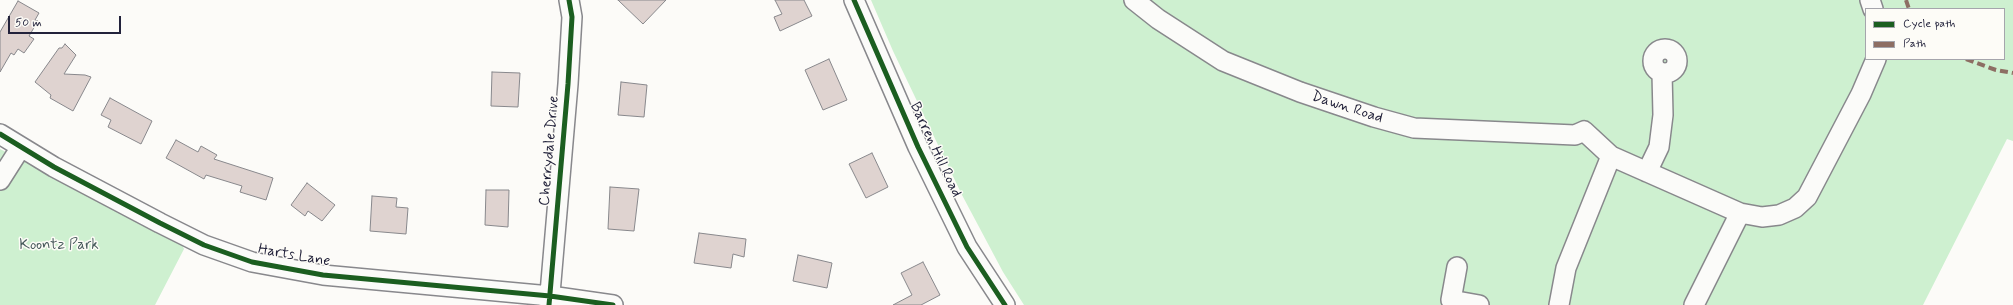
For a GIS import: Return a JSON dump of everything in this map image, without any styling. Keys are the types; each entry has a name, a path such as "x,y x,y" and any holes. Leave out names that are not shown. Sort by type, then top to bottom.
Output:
{"street":[{"name":"Cherrydale Drive","path":"549,301 568,84 572,17 569,0"},
{"name":"Barren Hill Road","path":"854,0 918,147 967,247 1004,305"},
{"name":"Dawn Road","path":"1134,0 1158,18 1223,61 1300,92 1374,117 1414,128 1575,135 1584,131 1611,156"},
{"path":"1559,305 1566,268 1611,156 1740,213 1762,217 1779,216 1795,208 1807,197 1861,94 1876,60"},
{"path":"1647,172 1659,147 1663,115 1662,73"},
{"name":"Harts Lane","path":"0,134 102,193 204,245 252,262 323,275 549,301 613,305"},
{"path":"0,180 21,147"},
{"path":"1694,305 1740,213"},
{"path":"1457,267 1451,300 1479,305"}],"green space":[{"path":"871,0 2013,0 2013,141 2007,139 1923,305 1024,305 1003,272 962,195 893,51"},
{"name":"Koontz Park","path":"0,149 181,242 184,249 155,305 0,305"}],"building":[{"path":"618,0 666,0 643,24"},
{"path":"775,0 804,0 812,16 780,31 774,17 782,14"},
{"path":"18,1 39,13 35,20 38,21 29,36 34,39 24,53 18,49 14,55 11,53 0,72 0,32"},
{"path":"65,44 76,55 64,74 85,75 91,77 73,111 50,98 51,95 35,82 59,48 62,48"},
{"path":"829,59 847,100 823,110 805,70"},
{"path":"492,72 520,73 518,107 491,106"},
{"path":"621,82 647,85 644,117 618,115"},
{"path":"110,98 152,121 141,144 108,127 111,120 101,115"},
{"path":"176,140 198,152 201,146 217,155 214,159 273,178 266,200 240,192 242,186 206,175 204,179 166,158"},
{"path":"872,153 888,187 866,198 849,164"},
{"path":"307,183 335,205 322,221 308,211 305,216 291,205"},
{"path":"610,187 639,189 634,231 608,229"},
{"path":"486,190 509,190 508,227 485,225"},
{"path":"372,196 397,198 396,207 408,208 406,234 370,231"},
{"path":"699,233 746,239 744,257 733,254 731,268 694,263"},
{"path":"798,255 832,263 827,288 793,281"},
{"path":"923,262 940,295 921,305 893,305 912,295 901,273"}],"marked path":[{"path":"1906,0 1909,8"},
{"path":"1969,60 1996,70 2013,73"}],"cycle path":[{"path":"549,305 568,84 572,17 569,0"},
{"path":"854,0 918,147 967,247 1005,305"},
{"path":"0,134 54,167 160,223 204,245 252,262 323,275 550,296 613,305"}]}
